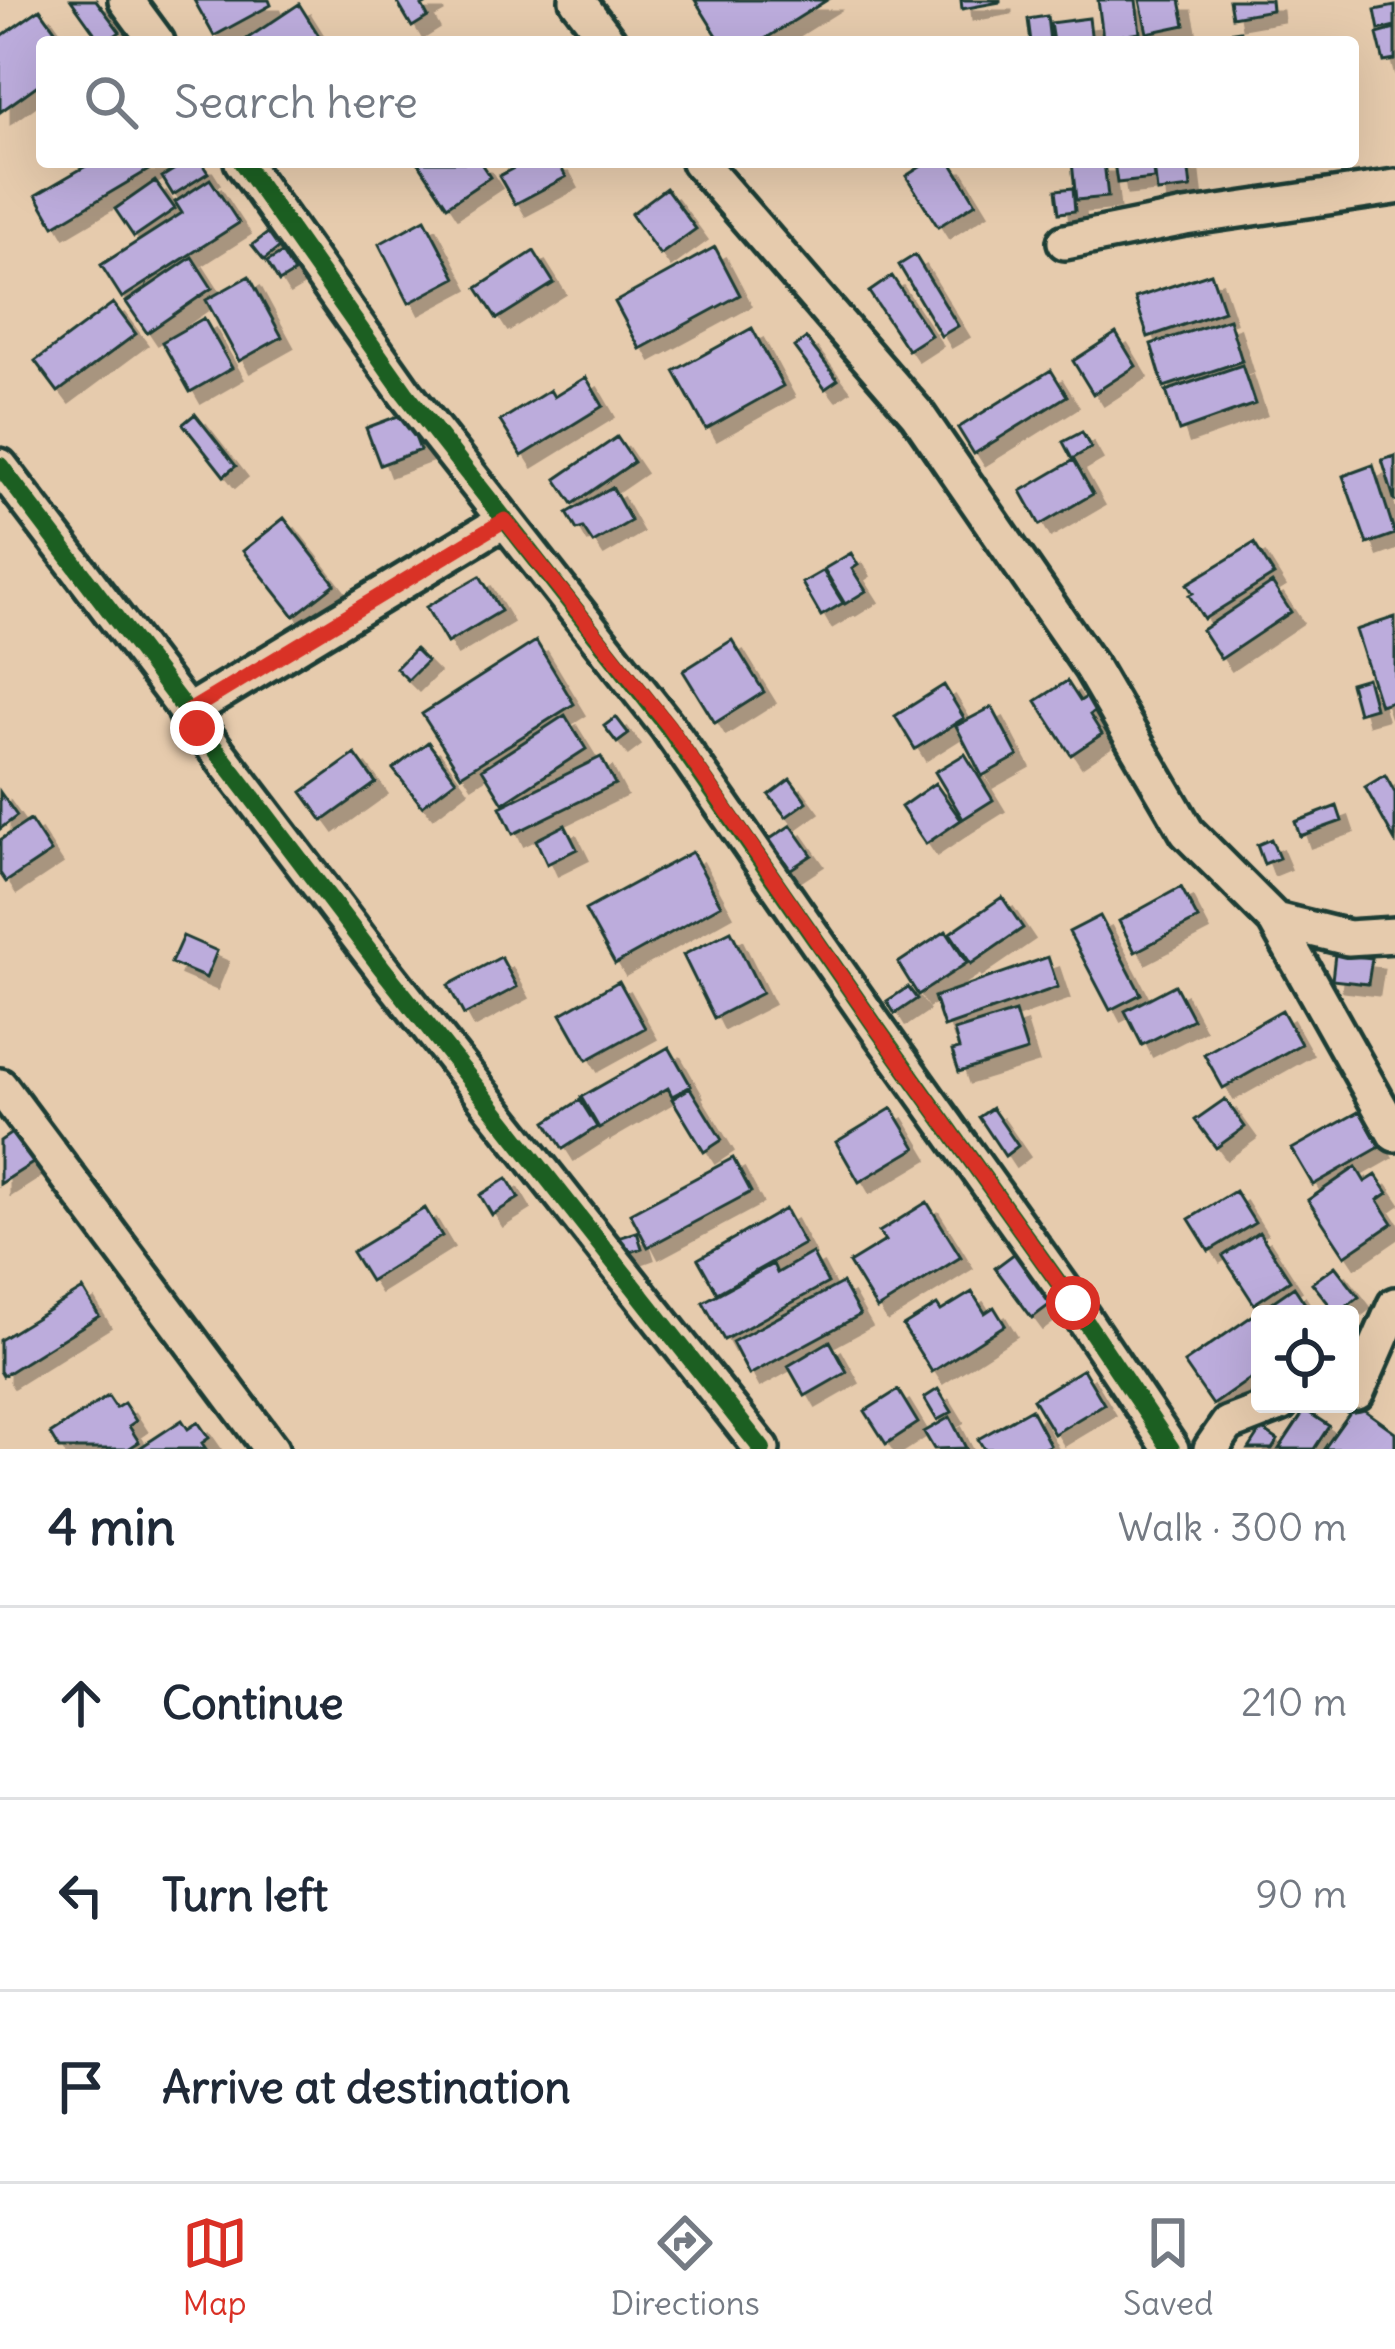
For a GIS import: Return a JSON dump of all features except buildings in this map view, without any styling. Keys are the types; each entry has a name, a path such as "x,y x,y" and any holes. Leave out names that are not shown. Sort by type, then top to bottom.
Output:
{"street":[{"path":"126,0 153,36"},
{"path":"577,0 604,36"},
{"path":"246,168 405,393 668,725 1171,1449"},
{"path":"705,168 917,414 1091,668 1187,832 1275,920 1395,1133"},
{"path":"1065,242 1185,218 1395,187"},
{"path":"0,466 368,950 762,1449"},
{"path":"186,713 505,520"},
{"path":"1275,920 1348,938 1395,935"},
{"path":"0,1086 271,1449"},
{"path":"1359,1387 1395,1305"},
{"path":"1211,1449 1228,1424 1257,1413"}],"cycle path":[{"path":"246,168 405,393 667,726 1171,1449"},
{"path":"0,466 382,968 762,1449"}],"route":[{"path":"197,728 186,713 505,520 668,725 1073,1303"}]}
